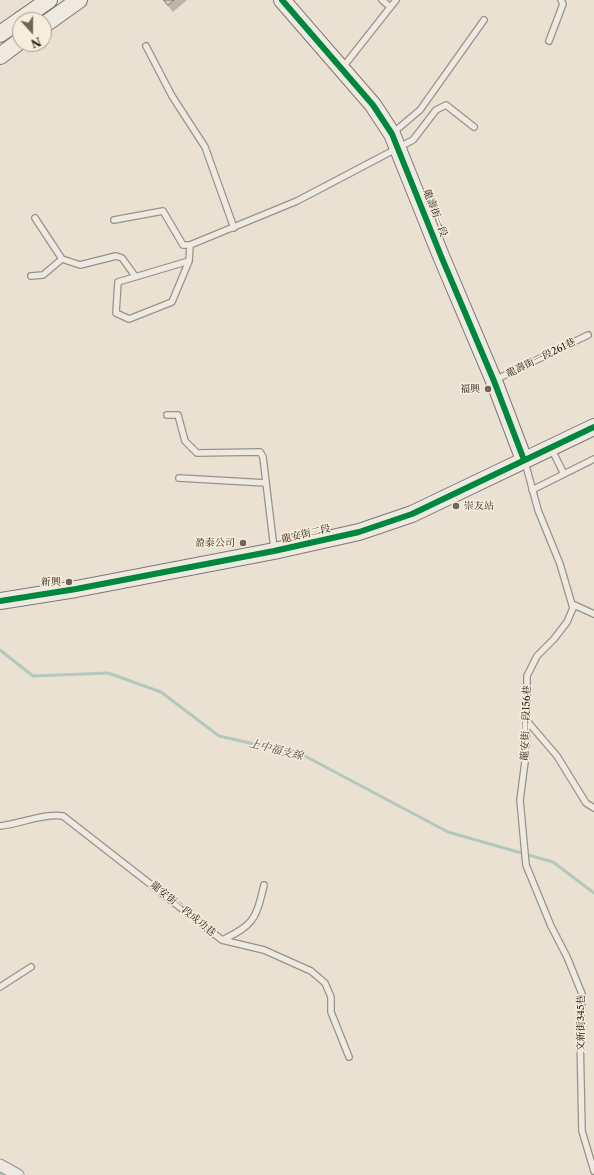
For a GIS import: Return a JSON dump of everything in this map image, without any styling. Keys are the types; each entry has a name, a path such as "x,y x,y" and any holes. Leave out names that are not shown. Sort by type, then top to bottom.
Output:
{"street":[{"path":"32,12 49,0"},
{"path":"52,19 79,0"},
{"name":"龍壽街一段","path":"282,0 373,105 395,141 494,381 524,460"},
{"path":"0,34 12,26"},
{"path":"0,56 12,48"},
{"name":"龍安街二段","path":"2,601 76,589 274,551 359,532 412,514 594,427"},
{"path":"0,1165 18,1175"}],"lane":[{"path":"382,0 390,7"},
{"path":"342,68 396,0"},
{"path":"549,41 563,4 561,0"},
{"path":"114,220 163,210 183,245 190,245 297,201 395,141 420,110 484,20"},
{"path":"146,46 172,96 205,147 234,228"},
{"path":"395,141 413,140 436,110 446,105 474,127"},
{"path":"35,218 62,258 80,265 116,256 122,258 135,276"},
{"path":"189,261 118,282 116,313 129,319 172,302 189,261 190,245"},
{"path":"31,276 43,275 62,258"},
{"name":"龍壽街一段261巷","path":"494,381 588,336"},
{"path":"167,415 178,415 185,441 197,453 260,452 263,457 274,551"},
{"path":"551,448 564,474"},
{"path":"532,490 594,459"},
{"path":"524,460 538,510 560,564 572,604 594,614"},
{"path":"178,478 266,483"},
{"name":"龍安街二段156巷","path":"526,861 520,800 526,754 527,676 537,656 554,639 567,622 573,608 572,604"},
{"path":"527,721 557,756 586,803 594,808"},
{"name":"龍安街一段成功巷","path":"0,826 18,824 54,815 63,816 222,940 264,950 311,971 325,983 331,997 331,1012 349,1057"},
{"name":"文新街345巷","path":"526,861 551,926 568,957 582,994 580,1035 582,1131 594,1171"},
{"path":"222,940 243,930 252,920 259,908 264,885"},
{"path":"0,987 31,967"}],"building":[{"path":"164,0 174,0 168,5"}],"waterway":[{"name":"上中福支線","path":"0,650 33,676 108,673 161,692 219,736 303,755 448,832 553,862 594,893"}],"cycle path":[{"path":"282,0 373,105 392,134 441,256 494,381 524,460"},
{"path":"0,601 76,589 274,551 359,532 412,514 594,427"}],"place":[{"name":"福興","path":"488,389"},
{"name":"崇友站","path":"456,506"},
{"name":"盈泰公司","path":"243,543"},
{"name":"新興","path":"69,582"}]}
